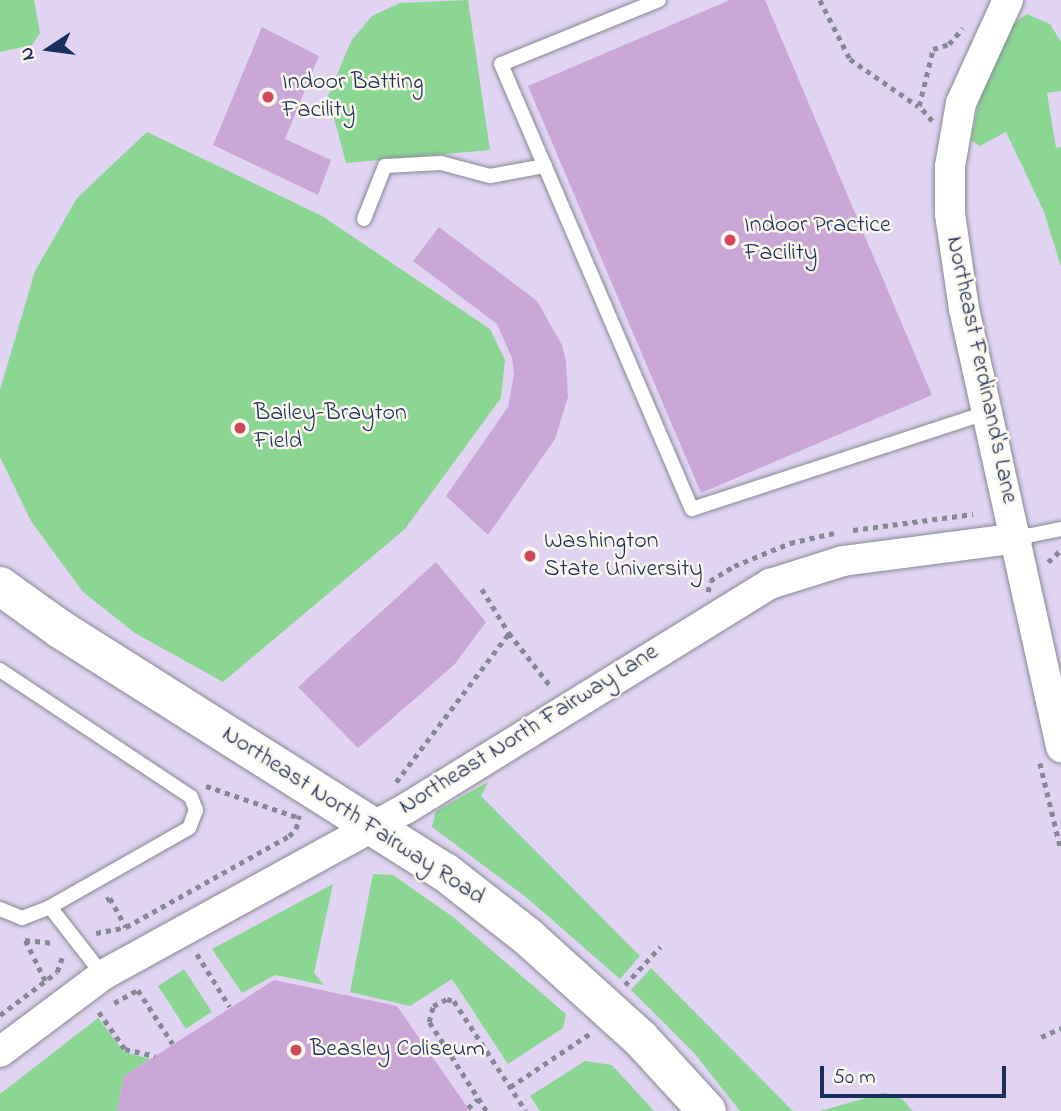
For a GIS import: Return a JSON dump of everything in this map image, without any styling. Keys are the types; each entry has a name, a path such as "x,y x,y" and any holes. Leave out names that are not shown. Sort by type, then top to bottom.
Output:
{"street":[{"name":"Northeast Ferdinand's Lane","path":"1008,0 961,103 949,177 953,244 1061,747"},
{"name":"Northeast North Fairway Lane","path":"0,1052 103,975 373,825 770,584 843,561 1017,537"},
{"name":"Northeast North Fairway Road","path":"0,586 60,629 446,872 527,936 640,1038 707,1111"}],"lane":[{"path":"659,0 501,64 692,509 989,412"},
{"path":"364,219 386,166 441,163 490,176 545,166"},
{"name":"Northeast North Fairway Lane","path":"1017,537 1061,529"},
{"path":"0,670 191,797 196,810 189,828 50,907 22,918 0,909"},
{"path":"50,907 103,975"}],"path":[{"path":"820,0 850,59 919,106 932,120 933,132"},
{"path":"919,106 933,49 948,44 967,22"},
{"path":"850,530 981,514"},
{"path":"706,602 710,581 734,566 790,543 839,532"},
{"path":"482,589 509,633 557,694"},
{"path":"393,786 509,633"},
{"path":"192,780 283,816 300,818"},
{"path":"90,930 104,935 126,927 110,898 99,903"},
{"path":"0,1015 44,981 61,967 62,953 52,942 25,940 44,981"},
{"path":"185,961 209,947"},
{"path":"624,986 660,947"},
{"path":"197,954 230,1007"},
{"path":"88,1019 150,982"},
{"path":"138,990 173,1044"},
{"path":"486,1111 429,1022 433,1006 447,999 454,1001 526,1111"},
{"path":"99,1012 125,1049 155,1056"},
{"path":"1041,1037 1061,1027"},
{"path":"510,1087 592,1032"},
{"path":"468,1108 478,1099"}],"shaded area":[{"name":"Washington State University","path":"0,0 1061,0 1061,1111 0,1111"}],"green space":[{"path":"0,0 34,0 40,33 32,45 0,52"},
{"path":"468,0 490,150 346,163 328,96 351,41 372,16 400,3"},
{"path":"1027,14 1050,24 1061,42 1061,91 1047,93 1056,148 1061,147 1061,267 1044,212 1006,132 980,146 971,140 983,83 1014,23"},
{"name":"Bailey-Brayton Field","path":"147,132 322,216 490,329 505,360 501,398 405,529 223,682 135,633 83,592 31,521 0,457 0,390 35,271 77,198"},
{"path":"488,782 481,796 640,956 620,979 527,898 432,827 436,811"},
{"path":"373,874 393,875 453,917 566,1014 563,1028 508,1064 452,979 410,1006 350,992"},
{"path":"333,884 314,973 324,985 275,975 242,993 212,949"},
{"path":"651,968 793,1111 740,1111 694,1053 631,990"},
{"path":"184,969 212,1012 186,1029 158,986"},
{"path":"98,1018 124,1052 150,1059 124,1076 117,1111 0,1111 0,1094"},
{"path":"585,1061 612,1065 654,1111 540,1111 530,1096"},
{"path":"884,1093 899,1096 913,1111 820,1111"}],"building":[{"name":"Indoor Practice Facility","path":"730,0 765,0 932,395 701,493 528,86"},
{"name":"Indoor Batting Facility","path":"262,27 319,56 285,139 331,160 318,195 213,145"},
{"path":"439,227 537,301 562,345 566,361 568,397 555,439 488,535 446,496 508,407 514,374 512,358 497,324 413,261"},
{"path":"436,562 486,622 454,665 358,748 298,687"},
{"name":"Beasley Coliseum","path":"274,980 397,1006 470,1111 117,1111 124,1076"}],"place":[{"name":"Indoor Batting Facility","path":"268,97"},
{"name":"Indoor Practice Facility","path":"730,240"},
{"name":"Bailey-Brayton Field","path":"240,428"},
{"name":"Washington State University","path":"530,556"},
{"name":"Beasley Coliseum","path":"296,1050"}]}
